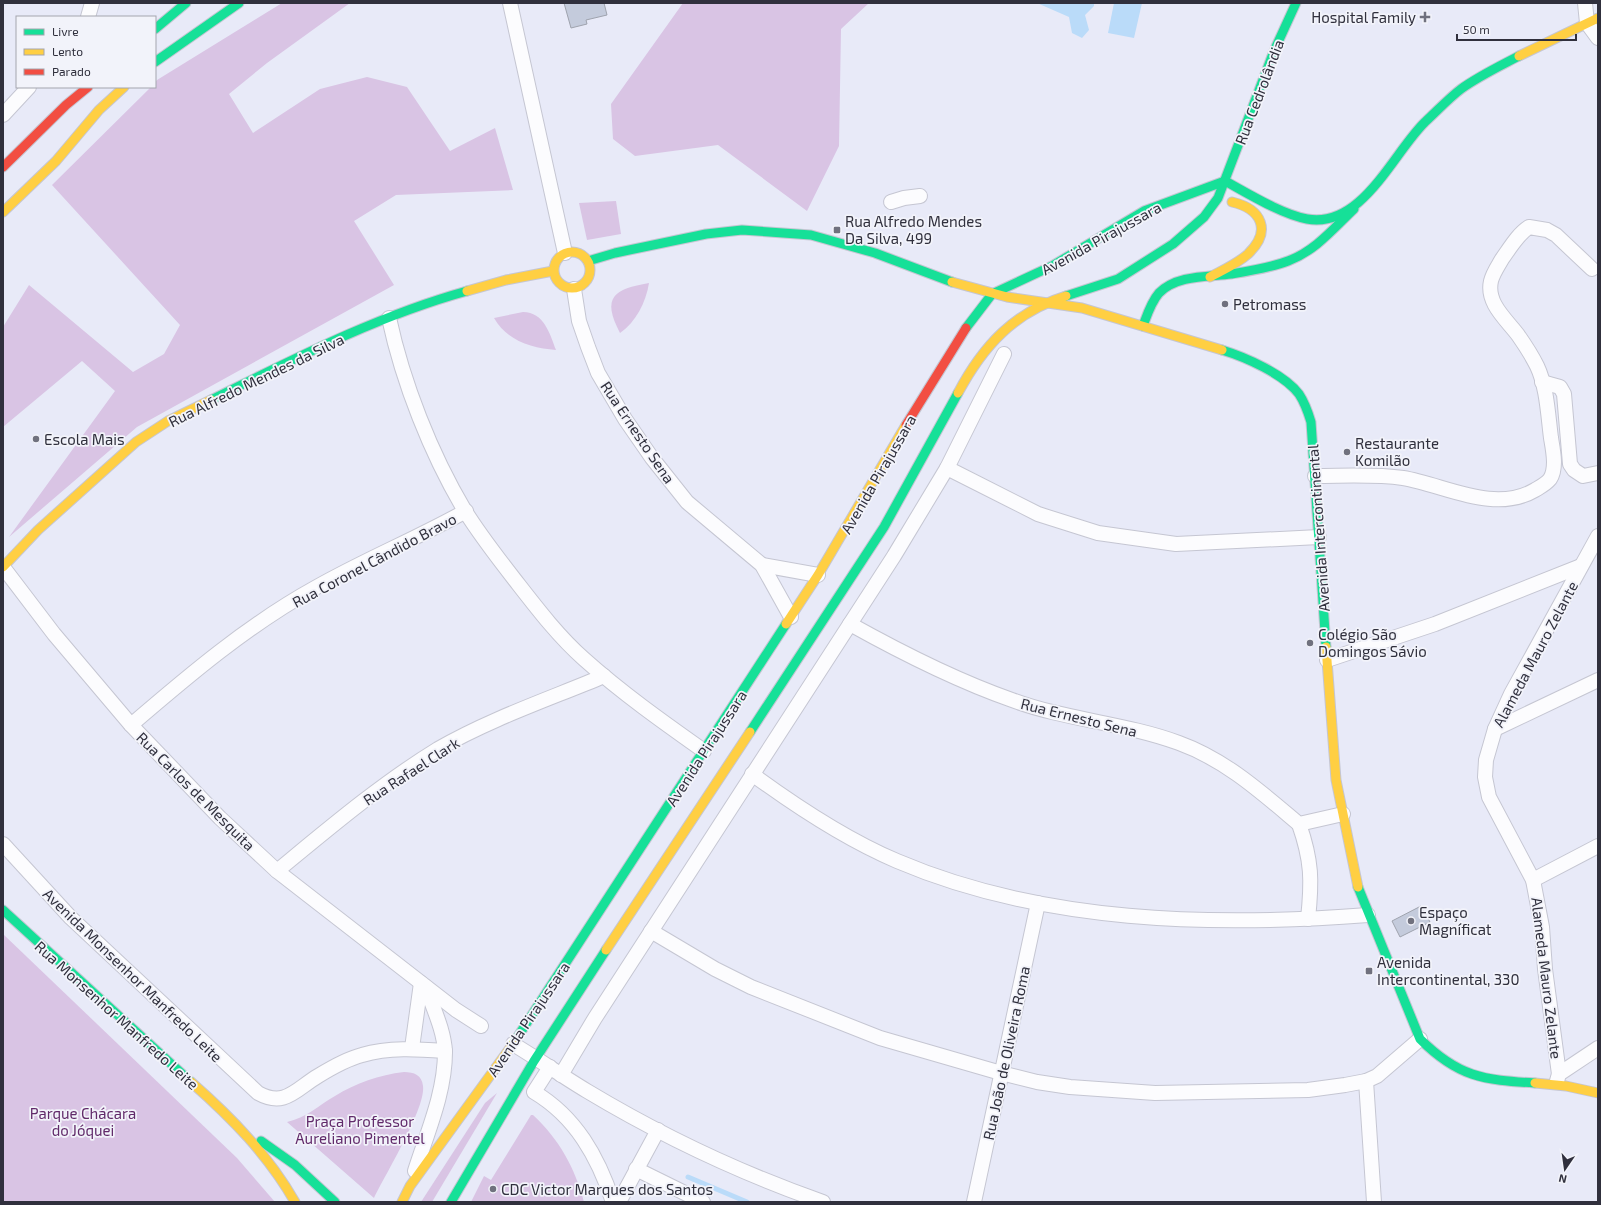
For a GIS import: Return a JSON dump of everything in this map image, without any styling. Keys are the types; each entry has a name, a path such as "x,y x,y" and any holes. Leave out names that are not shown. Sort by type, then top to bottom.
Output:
{"main road":[{"path":"156,28 186,3"},
{"path":"156,61 239,3"},
{"name":"Rua Cedrolândia","path":"1225,181 1274,50 1296,3"},
{"path":"1143,326 1153,301 1163,289 1188,278 1259,269 1296,258 1312,249 1362,200 1424,123 1461,89 1510,61 1592,20"},
{"path":"3,167 66,105 87,88"},
{"path":"3,212 21,191 61,154 113,96 123,88"},
{"path":"1225,181 1270,205 1308,219 1330,218 1345,212 1362,200"},
{"name":"Avenida Pirajussara","path":"450,1202 536,1058 672,848 776,693 884,527 922,462 968,374 988,346 1010,325 1043,303 1106,284 1118,279 1146,262 1190,230 1204,217 1218,198 1225,181"},
{"name":"Avenida Pirajussara","path":"402,1202 410,1186 469,1107 512,1044 704,751 818,575 914,412 964,331 992,294 1052,266 1144,211 1186,194 1225,181"},
{"path":"1210,276 1247,255 1254,247 1260,233 1260,221 1257,214 1241,204 1218,198"},
{"path":"588,261 615,253 706,234 742,230 772,231 811,235 846,244 964,286 992,294"},
{"path":"565,253 578,253 588,261 590,267 589,278 580,287 574,289 563,286 555,277 553,271 557,258 565,253"},
{"name":"Rua Alfredo Mendes da Silva","path":"3,567 61,509 143,438 168,421 321,346 424,303 506,280 553,271"},
{"path":"964,286 976,297 978,313"},
{"name":"Avenida Intercontinental","path":"992,294 1082,308 1227,352 1261,367 1287,382 1298,393 1305,404 1311,422 1332,740 1343,814 1357,886 1420,1039 1432,1053 1446,1063 1460,1071 1474,1076 1516,1083 1558,1080 1598,1093"},
{"name":"Rua Monsenhor Manfredo Leite","path":"3,910 20,928 232,1121 266,1156 287,1186 296,1202"},
{"name":"Rua Monsenhor Manfredo Leite","path":"232,1121 295,1165 335,1202"}],"street":[{"path":"88,16 92,3"},
{"path":"510,3 565,253"},
{"path":"1585,3 1598,38"},
{"path":"3,116 28,88"},
{"path":"891,202 904,198 920,196"},
{"path":"1315,476 1390,477 1491,499 1514,498 1533,491 1549,481 1553,473 1549,420 1538,368 1532,356 1518,336 1495,308 1490,289 1496,270 1508,250 1524,230 1529,227 1547,230 1556,235 1592,269"},
{"name":"Rua Ernesto Sena","path":"574,289 579,321 598,373 648,452 687,502 762,565 791,617"},
{"path":"389,318 397,354 426,429 450,483 485,540 550,624 583,658 630,698 704,751"},
{"path":"613,1202 599,1164 583,1136 563,1114 534,1092 556,1071 595,1018 850,624 948,468 1004,354"},
{"path":"1542,382 1560,387 1564,394 1570,464 1574,470 1583,476 1598,473"},
{"path":"948,468 1038,514 1098,533 1176,544 1319,537"},
{"name":"Rua Coronel Cândido Bravo","path":"131,726 215,655 314,588 425,534 466,511"},
{"name":"Alameda Mauro Zelante","path":"1558,1080 1545,969 1542,926 1533,880 1489,796 1485,777 1486,760 1495,729 1511,694 1598,536"},
{"name":"Rua Ernesto Sena","path":"762,565 818,575"},
{"path":"1327,660 1435,624 1581,566"},
{"name":"Rua Carlos de Mesquita","path":"3,567 60,640 131,726 220,818 276,871 456,1010 481,1026"},
{"name":"Rua Ernesto Sena","path":"850,624 904,654 1012,701 1056,714 1142,732 1180,743 1220,762 1240,776 1299,824"},
{"name":"Rua Rafael Clark","path":"276,871 345,816 438,750 487,724 604,676"},
{"path":"1495,729 1598,680"},
{"path":"752,774 802,810 896,861 976,888 1038,903 1101,912 1165,918 1308,920 1368,915"},
{"path":"1308,920 1311,873 1306,844 1299,824 1343,814"},
{"name":"Avenida Monsenhor Manfredo Leite","path":"3,844 71,918 258,1094 270,1099 281,1098 294,1094 317,1076 361,1055 380,1051 412,1048"},
{"path":"1533,880 1598,846"},
{"name":"Rua João de Oliveira Roma","path":"974,1202 1038,903"},
{"path":"651,931 715,969 751,987 880,1038 1001,1073 1037,1082 1070,1087 1155,1093 1308,1090 1366,1082 1388,1068 1420,1039"},
{"path":"423,985 412,1048 445,1051"},
{"path":"410,1186 436,1108 443,1074 445,1051 442,1034 423,985"},
{"path":"512,1044 586,1091 707,1156 749,1175 823,1202"},
{"path":"1558,1080 1598,1048"},
{"path":"1366,1082 1374,1202"},
{"path":"619,1202 658,1130"},
{"path":"636,1169 703,1202"}],"green space":[{"path":"282,3 350,3 267,63 229,94 253,133 320,89 367,77 407,87 450,151 495,128 513,190 396,195 354,221 394,285 137,427 9,537 115,391 82,361 3,427 3,327 29,285 133,372 164,354 180,325 52,185 150,88 156,88 157,80"},
{"path":"683,3 869,3 841,29 839,146 807,211 718,145 635,156 613,139 611,104"},
{"path":"616,201 621,234 587,240 579,203"},
{"path":"649,283 643,304 639,311 631,323 620,333 614,321 612,311 614,297 619,292 627,288"},
{"path":"523,312 530,313 541,320 548,331 556,350 529,345 513,338 499,326 494,318"},
{"name":"Parque Chácara do Jóquei","path":"3,934 237,1158 275,1202 3,1202"},
{"name":"Praça Professor Aureliano Pimentel","path":"404,1072 417,1075 421,1079 423,1086 422,1096 418,1110 404,1142 374,1198 287,1122 300,1118 343,1091 359,1083 377,1077"},
{"name":"Praça Professor Aureliano Pimentel","path":"497,1093 432,1202 421,1202 485,1103"},
{"path":"531,1115 533,1115 551,1134 565,1155 576,1177 584,1202 471,1202 484,1176 491,1180"}],"water":[{"path":"1037,3 1094,3 1094,6 1085,15 1089,30 1082,38 1072,33 1069,17"},
{"path":"1114,3 1142,3 1134,38 1108,33"}],"building":[{"path":"564,3 604,3 607,15 586,20 587,24 571,28"},
{"name":"Espaço Magníficat","path":"1421,906 1430,922 1400,937 1392,921"}],"waterway":[{"path":"688,1177 747,1202"}],"traffic: fast":[{"path":"156,28 186,3"},
{"path":"156,61 239,3"},
{"path":"1066,296 1118,279 1173,244 1204,217 1218,198 1274,51 1296,3"},
{"path":"1225,181 1265,203 1287,213 1307,219 1327,219 1344,212 1360,201 1375,186 1413,135 1452,96 1490,71 1519,56"},
{"path":"966,328 992,294 1052,266 1144,211 1225,181"},
{"path":"1143,326 1154,300 1166,287 1174,283 1193,278 1231,274 1274,266 1298,257 1331,232 1354,209"},
{"path":"588,261 615,253 706,234 742,230 811,235 875,253 952,282"},
{"path":"211,400 305,354 368,326 434,301 467,291"},
{"path":"1222,350 1264,367 1284,380 1299,394 1311,422 1326,647"},
{"path":"750,732 884,527 958,393"},
{"path":"513,1044 786,624"},
{"path":"1358,887 1420,1039 1434,1052 1447,1061 1459,1069 1472,1074 1486,1078 1535,1083"},
{"path":"3,910 191,1082"},
{"path":"451,1202 534,1061 606,950"},
{"path":"261,1141 295,1165 335,1202"}],"traffic: slow":[{"path":"1519,56 1598,18"},
{"path":"3,212 56,161 99,110 123,88"},
{"path":"1210,277 1244,258 1260,237 1261,229 1257,215 1242,205 1232,202"},
{"path":"576,252 585,257 589,263 590,270 589,277 585,283 576,288 568,288 559,283 555,277 554,266 559,257 565,253 576,252"},
{"path":"467,291 506,280 553,271"},
{"path":"952,282 1007,297 1082,308 1222,350"},
{"path":"958,393 978,360 1002,333 1031,311 1066,296"},
{"path":"3,567 38,530 136,442 168,421 211,400"},
{"path":"786,624 818,575 906,425"},
{"path":"1326,647 1336,780 1358,887"},
{"path":"606,950 750,732"},
{"path":"402,1202 410,1186 513,1044"},
{"path":"191,1082 235,1123 273,1168 295,1202"},
{"path":"1535,1083 1566,1086 1598,1093"}],"traffic: jam":[{"path":"3,167 66,105 87,88"},
{"path":"906,425 966,328"}],"place":[{"name":"Hospital Family","path":"1425,17"},
{"name":"Rua Alfredo Mendes Da Silva, 499","path":"837,230"},
{"name":"Petromass","path":"1225,304"},
{"name":"Escola Mais","path":"36,439"},
{"name":"Restaurante Komilão","path":"1347,452"},
{"name":"Colégio São Domingos Sávio","path":"1310,643"},
{"name":"Espaço Magníficat","path":"1411,921"},
{"name":"Avenida Intercontinental, 330","path":"1369,971"},
{"name":"CDC Victor Marques dos Santos","path":"493,1189"}]}
